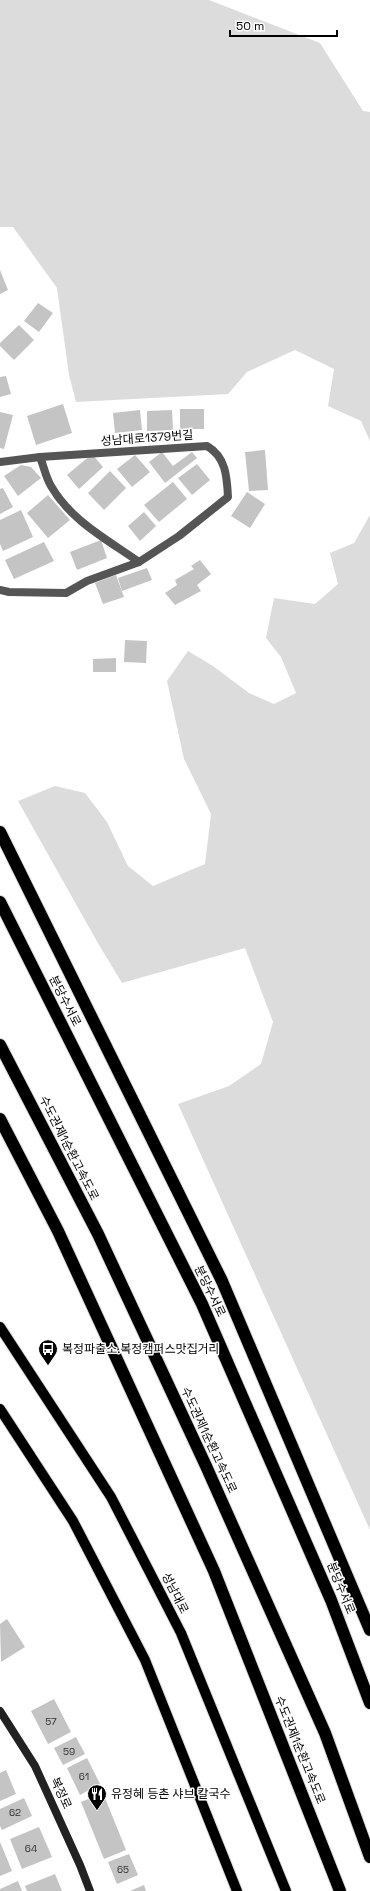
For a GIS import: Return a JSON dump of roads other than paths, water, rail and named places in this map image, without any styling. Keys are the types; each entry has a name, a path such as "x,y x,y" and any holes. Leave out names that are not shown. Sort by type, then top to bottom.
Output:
{"highway":[{"name":"분당수서로","path":"0,832 222,1280 354,1589 370,1630"},
{"name":"분당수서로","path":"0,902 202,1304 331,1600 370,1703"},
{"name":"수도권제1순환고속도로","path":"0,1046 98,1234 210,1473 325,1733 370,1857"},
{"name":"수도권제1순환고속도로","path":"0,1120 58,1232 214,1572 340,1891"}],"main road":[{"name":"성남대로","path":"0,1327 111,1497 181,1633 286,1891"},
{"path":"0,1409 73,1521 145,1660 237,1891"}],"street":[{"name":"성남대로1379번길","path":"0,462 40,457 207,446 216,451 227,475 228,497 179,536 139,562 87,581 66,593 9,592 0,590"},
{"path":"40,457 51,486 66,508 81,522 139,562"},
{"name":"복정로","path":"0,1711 35,1766 80,1865 90,1891"}],"place":[{"name":"복정파출소.복정캠퍼스맛집거리","path":"48,1366"},
{"name":"유정혜 등촌 샤브 칼국수","path":"97,1811"}]}
